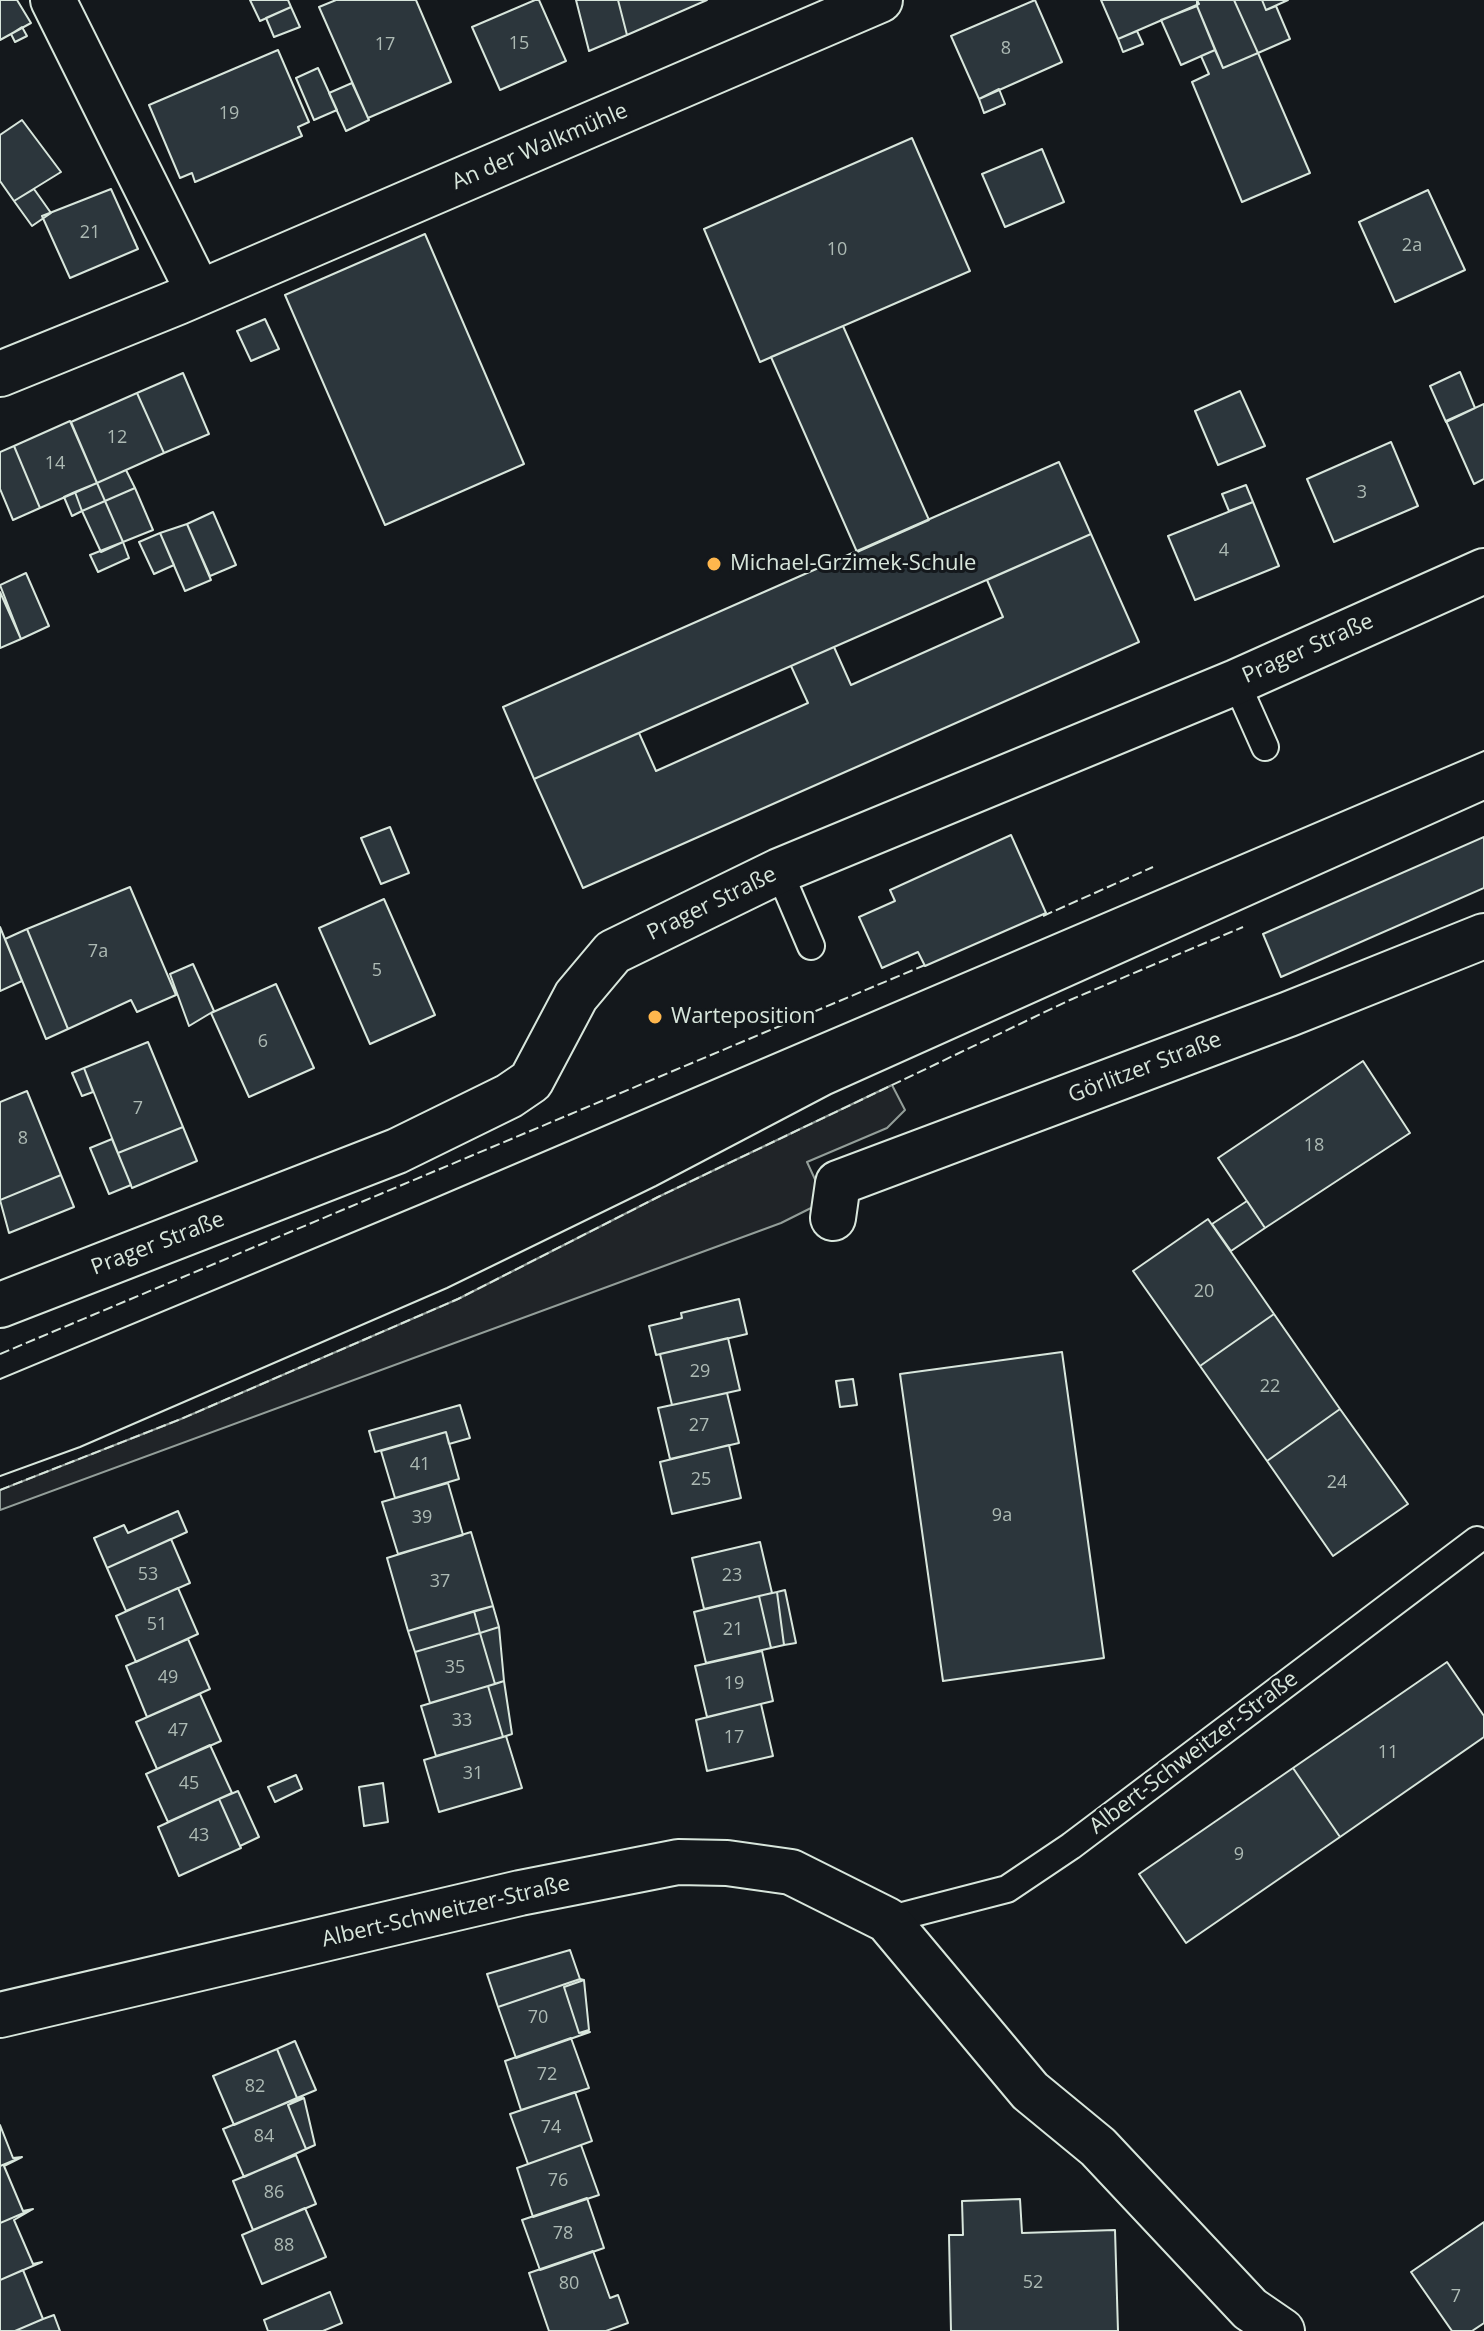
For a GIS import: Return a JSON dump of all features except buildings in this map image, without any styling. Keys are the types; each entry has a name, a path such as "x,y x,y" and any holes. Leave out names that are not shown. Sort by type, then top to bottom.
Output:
{"street":[{"path":"53,0 199,293"},
{"name":"An der Walkmühle","path":"0,374 199,293 880,0"},
{"name":"Prager Straße","path":"0,1305 397,1151 509,1096 531,1081 576,996 613,952 779,871 1236,682 1484,571"},
{"name":"Görlitzer Straße","path":"833,1218 838,1183 1289,1014 1484,936"},
{"name":"Albert-Schweitzer-Straße","path":"0,2015 520,1893 678,1862 727,1863 791,1872 887,1920 1030,2091 1098,2147 1250,2309 1282,2331"}],"lane":[{"path":"1236,682 1265,747"},
{"path":"779,871 811,946"},
{"name":"Albert-Schweitzer-Straße","path":"887,1920 1007,1889 1071,1846 1477,1540"}],"shaded area":[{"path":"892,1085 905,1110 887,1128 807,1162 825,1201 781,1223 0,1510 0,1490 181,1419 458,1299 658,1197"}],"tram line":[{"path":"0,1379 421,1204 1484,751"},
{"path":"0,1476 80,1447 447,1288 656,1186 831,1094 1484,801"}],"fence":[{"path":"1043,916 1153,867"},
{"path":"0,1490 181,1419 458,1299 658,1197 1070,1000 1243,927"},
{"path":"0,1354 925,965"}],"place":[{"name":"Michael-Grzimek-Schule","path":"714,564"},
{"name":"Warteposition","path":"655,1017"}]}
